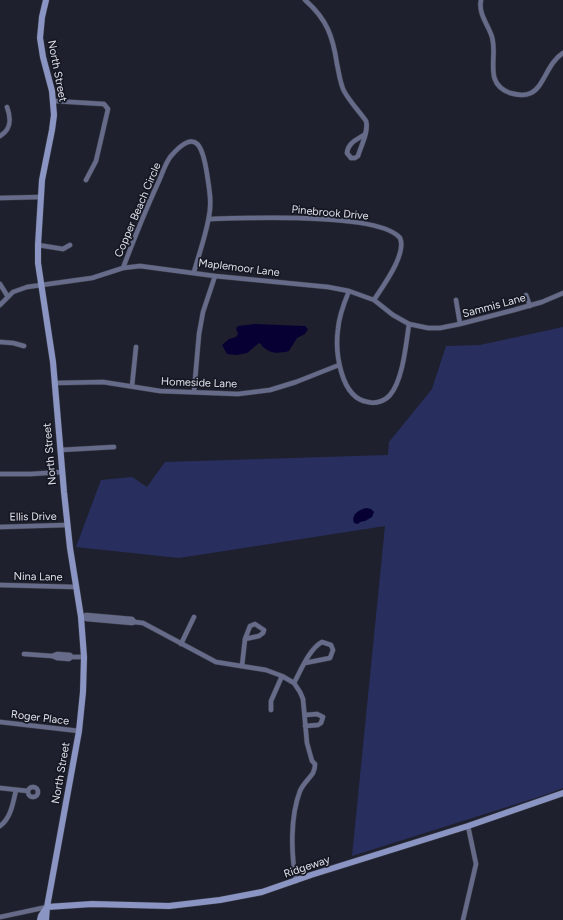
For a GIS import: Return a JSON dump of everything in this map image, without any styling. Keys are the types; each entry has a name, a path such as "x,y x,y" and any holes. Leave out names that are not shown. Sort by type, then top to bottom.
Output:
{"main road":[{"name":"North Street","path":"46,0 42,17 40,38 54,101 52,130 42,180 38,245 40,285 51,348 67,526 81,617 84,658 83,692 79,731 47,907 46,920"},
{"name":"Ridgeway","path":"47,907 92,904 175,905 220,900 262,892 468,826 563,793"},
{"name":"North Street","path":"40,920 47,907"}],"street":[{"path":"306,0 327,25 335,50 344,91 366,121 367,125 358,156 353,159 348,156 347,150 349,145 364,135"},
{"path":"481,0 480,11 489,29 493,44 493,76 495,82 500,87 511,93 520,95 532,92 537,89 550,64 563,53"},
{"path":"54,101 104,104 108,109 96,161 86,180"},
{"path":"0,136 5,133 10,125 10,116 6,107"},
{"name":"Copper Beach Circle","path":"123,268 142,219 168,160 189,142 196,143 200,147 204,157 211,199 209,219 194,272"},
{"path":"0,198 41,197"},
{"name":"Pinebrook Drive","path":"209,219 303,218 369,224 392,231 400,238 402,246 393,270 374,300"},
{"path":"38,245 63,249 70,245"},
{"name":"Maplemoor Lane","path":"0,305 13,292 27,287 92,278 123,268 148,266 215,276 328,287 348,291 374,300 393,315 409,324 428,328"},
{"path":"194,392 200,326 215,276"},
{"path":"0,284 8,297"},
{"path":"348,291 340,316 338,330 338,365 350,390 356,398 376,403 390,395 396,384 404,358 409,324"},
{"name":"Sammis Lane","path":"428,328 440,328 460,324 530,306 563,293"},
{"path":"526,295 530,306"},
{"path":"456,300 460,324"},
{"path":"0,342 24,346"},
{"path":"132,386 136,347"},
{"name":"Homeside Lane","path":"54,383 104,382 160,390 238,394 270,390 296,382 338,365"},
{"path":"60,450 114,447"},
{"path":"0,474 62,472"},
{"name":"Ellis Drive","path":"0,527 67,526"},
{"name":"Nina Lane","path":"0,585 76,587"},
{"path":"81,617 86,615 132,619 135,622 143,623 216,662 266,670 294,682 303,699 307,743 312,761 310,776 301,790 297,801 292,838 293,866 296,881"},
{"path":"181,644 194,617"},
{"path":"242,666 246,639"},
{"path":"294,682 305,663 317,645 322,642 331,645 333,650 330,658 305,663"},
{"path":"24,654 52,656 63,654 70,655 72,657 84,658"},
{"path":"271,710 271,701 282,676"},
{"path":"305,715 317,714 323,717 321,723 318,725 305,726"},
{"name":"Roger Place","path":"0,722 79,731"},
{"path":"0,788 28,791"},
{"path":"0,826 12,809 16,790"},
{"path":"463,920 476,864 468,826"},
{"path":"0,917 47,907"}],"shaded area":[{"path":"255,324 305,326 308,329 305,334 297,338 289,351 281,353 266,350 259,343 247,353 237,355 227,354 222,345 229,339 236,337 238,334 236,328 238,326"},
{"path":"563,327 563,788 352,856 385,526 179,558 76,547 101,480 132,477 147,487 165,462 388,455 389,442 432,389 446,346 480,345"},
{"path":"366,508 371,509 374,512 372,517 358,524 354,523 354,517 358,511"}]}
